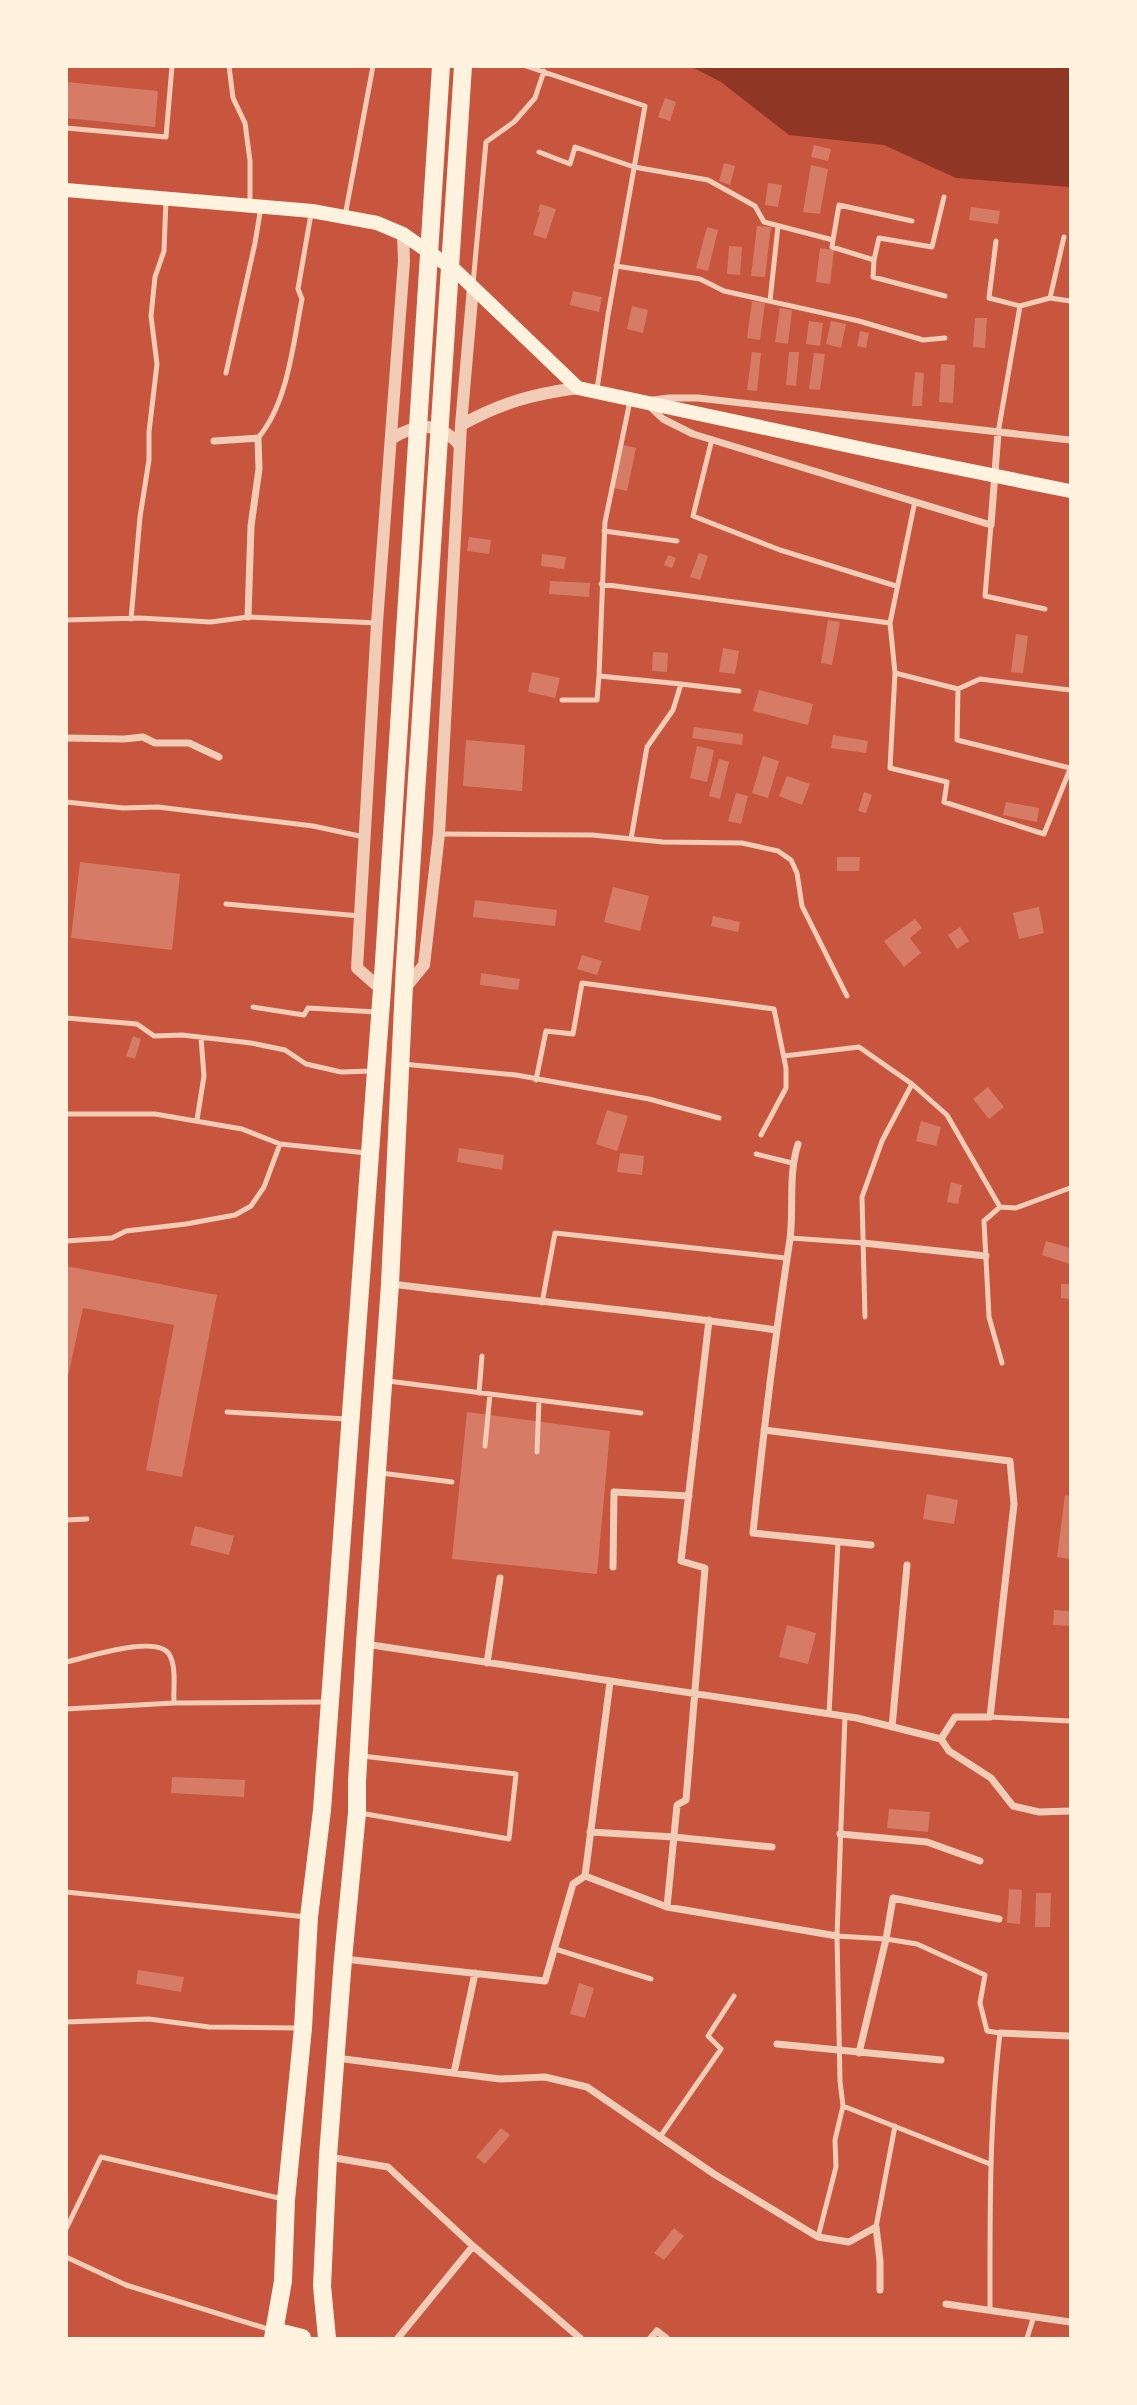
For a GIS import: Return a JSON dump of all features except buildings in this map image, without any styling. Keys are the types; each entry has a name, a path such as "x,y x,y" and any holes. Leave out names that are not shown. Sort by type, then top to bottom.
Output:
{"main road":[{"path":"302,2339 274,2335 283,2281 286,2200 303,2028 309,1917 324,1777 384,962 441,66"},
{"path":"327,2339 322,2286 328,2156 357,1813 365,1644 385,1381 405,964 463,66"},
{"path":"66,190 312,211 377,223 403,233 438,257 578,388 873,452 1070,491"},
{"path":"324,1777 357,1782"}],"street":[{"path":"381,989 357,968 377,623 404,261 403,233"},
{"path":"405,988 424,965 439,834 461,425 473,287"},
{"path":"461,425 492,408 513,401 545,392 578,388"},
{"path":"638,400 698,398 1070,440"},
{"path":"638,400 677,428 991,524 998,433"},
{"path":"391,439 414,427 429,427 445,432 460,446"},
{"path":"214,441 258,438 259,469 251,526 248,617"},
{"path":"66,738 144,737 155,743 190,743 219,757"},
{"path":"798,1144 792,1163 790,1238 776,1330 753,1533 871,1545"},
{"path":"863,1243 986,1256"},
{"path":"390,1284 776,1330"},
{"path":"667,1907 677,1805 686,1800 696,1694 705,1568 681,1561 709,1320"},
{"path":"764,1430 1010,1461 1014,1504 990,1717 955,1717 941,1739"},
{"path":"613,1567 614,1492 689,1496"},
{"path":"892,1727 907,1565"},
{"path":"487,1663 500,1578"},
{"path":"365,1644 845,1716 892,1727 941,1739 949,1751 991,1779 1013,1806 1039,1812 1070,1811"},
{"path":"343,1959 545,1981 573,1884 584,1876 610,1682"},
{"path":"590,1832 772,1847"},
{"path":"840,1834 927,1842 980,1861"},
{"path":"584,1876 667,1907 837,1936"},
{"path":"859,2053 893,1898 999,1919"},
{"path":"454,2073 475,1973"},
{"path":"1000,2033 1070,2036"},
{"path":"777,2044 940,2060"},
{"path":"335,2058 500,2079 545,2077 587,2087 714,2174 818,2237 849,2242 876,2227 880,2290"},
{"path":"328,2156 388,2167 473,2246 580,2339"},
{"path":"398,2339 473,2246"},
{"path":"946,2304 1070,2322"},
{"path":"651,2339 657,2331 666,2339"}],"lane":[{"path":"66,128 166,137 172,66"},
{"path":"226,373 255,243 256,206 245,123 233,98 229,66"},
{"path":"345,216 373,66"},
{"path":"526,66 645,106 616,265 597,392"},
{"path":"473,287 486,142 514,122 534,98 544,71"},
{"path":"539,152 570,164 576,148 634,167 708,180 755,206 764,222 833,240"},
{"path":"944,197 932,247 879,238 873,277 945,296"},
{"path":"131,618 157,364 151,316 155,277 164,251 166,199"},
{"path":"874,260 832,247 839,205 912,221"},
{"path":"258,438 275,415 290,360 302,299 298,289 312,211"},
{"path":"769,301 778,226"},
{"path":"1051,298 1064,237"},
{"path":"996,241 989,298 1020,306 1051,298 1070,301"},
{"path":"616,265 700,279 724,291 859,321 923,340 945,338"},
{"path":"998,433 1020,306"},
{"path":"562,701 597,700 604,531 638,400"},
{"path":"712,439 693,516 780,550 896,586"},
{"path":"915,501 890,623 895,673 890,768 947,782 944,802 1044,834 1070,769 957,740 958,689"},
{"path":"991,524 985,596 1045,609"},
{"path":"604,531 677,541"},
{"path":"601,584 890,623"},
{"path":"66,620 131,618 211,622 248,617 377,623"},
{"path":"895,673 958,689 980,679 1070,690"},
{"path":"599,676 739,691"},
{"path":"631,839 648,747 673,710 681,684"},
{"path":"66,802 158,807 313,826 364,837"},
{"path":"439,834 592,835 663,842 742,843 778,852 791,860 797,873 802,906 847,996"},
{"path":"226,904 360,916"},
{"path":"536,1080 546,1031 573,1034 582,983 774,1009 784,1056 786,1088 761,1135"},
{"path":"253,1007 304,1015 309,1008 379,1012"},
{"path":"66,1018 137,1024 155,1036 182,1035 251,1043 285,1050 306,1064 341,1072 375,1071"},
{"path":"197,1120 204,1076 201,1038"},
{"path":"784,1056 859,1047 912,1084 947,1115 1000,1207"},
{"path":"400,1064 516,1075 649,1099 719,1118"},
{"path":"865,1317 862,1196 882,1141 912,1084"},
{"path":"66,1114 155,1115 197,1120 243,1129 280,1144 369,1153"},
{"path":"66,1241 112,1238 126,1231 235,1215 250,1206 264,1187 280,1144"},
{"path":"756,1154 792,1163"},
{"path":"1002,1363 989,1317 984,1221 1000,1207 1016,1209 1070,1188"},
{"path":"542,1303 555,1233 786,1258"},
{"path":"790,1238 863,1243"},
{"path":"479,1393 482,1356"},
{"path":"385,1381 641,1413"},
{"path":"485,1446 490,1394"},
{"path":"537,1452 539,1400"},
{"path":"227,1412 350,1420"},
{"path":"378,1472 452,1482"},
{"path":"66,1520 88,1519"},
{"path":"829,1714 838,1542"},
{"path":"66,1662 121,1648 160,1647 168,1651 173,1664 174,1703"},
{"path":"66,1709 174,1703 329,1702"},
{"path":"818,2237 836,2167 835,2140 843,2106 837,1936 845,1716"},
{"path":"990,1717 1070,1721"},
{"path":"357,1813 509,1839 516,1774 359,1756"},
{"path":"66,1892 309,1917"},
{"path":"837,1936 917,1944 985,1975 981,2003 987,2031 1000,2033 994,2082 990,2164 990,2310"},
{"path":"555,1949 651,1979"},
{"path":"660,2137 721,2049 708,2036 734,1996"},
{"path":"66,2022 149,2020 209,2027 303,2028"},
{"path":"843,2106 990,2164"},
{"path":"876,2227 895,2126"},
{"path":"66,2229 101,2157 286,2200"},
{"path":"66,2257 126,2285 274,2335"},
{"path":"1027,2339 1034,2316"}],"shaded area":[{"path":"692,67 1070,67 1070,187 956,178 884,145 789,135 721,82"}]}
